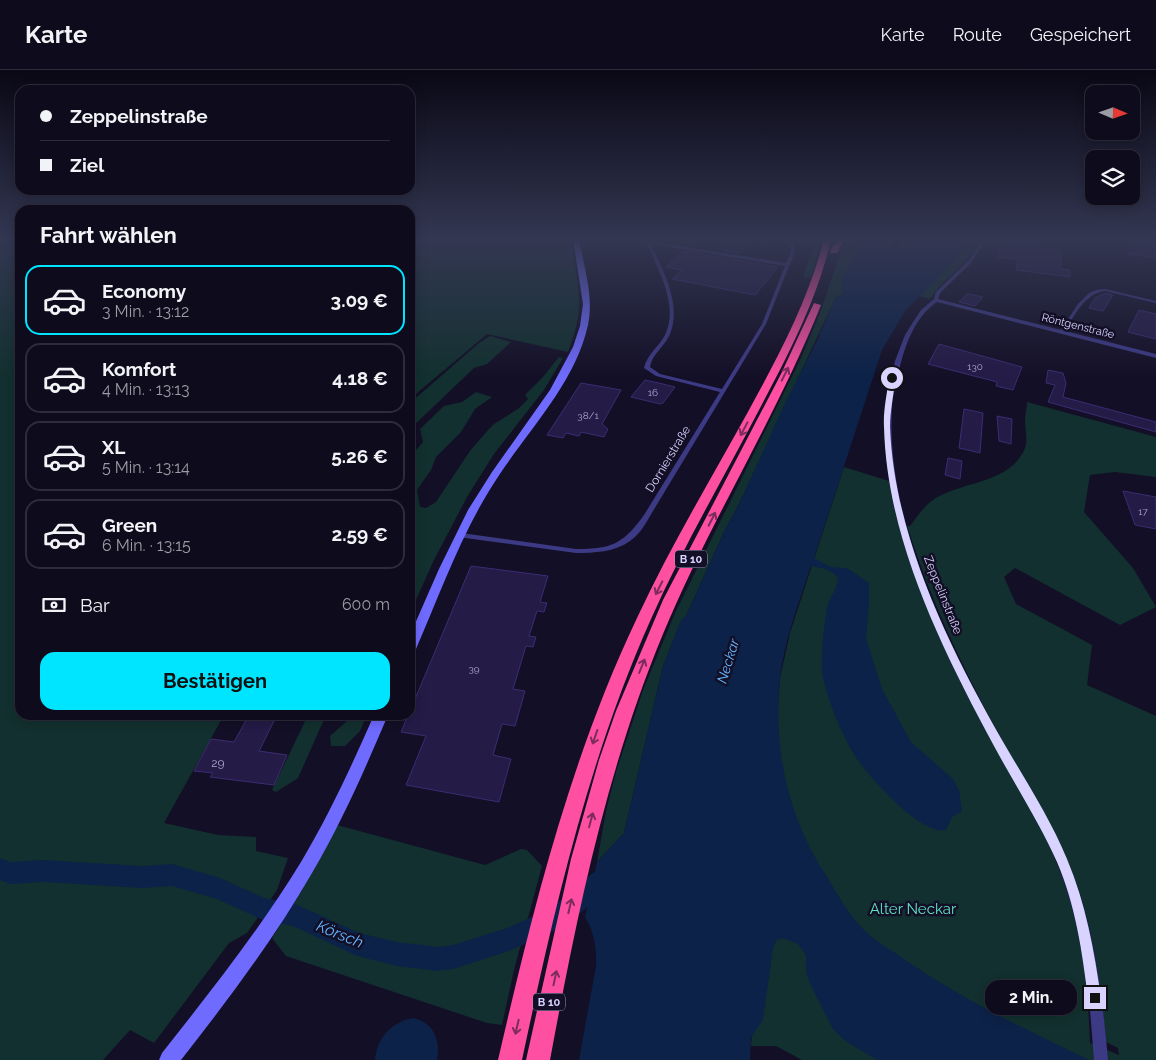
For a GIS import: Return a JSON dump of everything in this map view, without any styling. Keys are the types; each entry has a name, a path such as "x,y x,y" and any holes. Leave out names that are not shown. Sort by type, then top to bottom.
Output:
{"highway":[{"name":"B 10","path":"510,1060 551,885 588,759 626,658 666,574 796,330 815,285"},
{"name":"B 10","path":"538,1060 579,867 606,767 643,663 681,579 798,349 822,293 823,285"}],"main road":[{"path":"415,638 460,535 492,479 564,373 578,345 585,318 584,285"},
{"path":"169,1060 259,941 296,884 330,824 379,720"}],"street":[{"path":"665,285 672,303 673,316 667,335 648,362 647,368 652,373 663,377 723,390"},
{"name":"Dornierstraße","path":"460,535 588,552 606,549 623,543 640,526 764,324 780,285"},
{"name":"Zeppelinstraße","path":"946,285 938,293 936,300 927,306 912,328 892,378 887,430 890,466 898,508 919,576 950,649 1062,861 1078,905 1091,963 1101,1058"},
{"path":"1062,332 1085,299 1097,290 1156,302"},
{"name":"Röntgenstraße","path":"936,300 1156,356"}],"green space":[{"path":"0,285 15,285 15,720 221,720 164,823 218,835 256,837 256,851 288,858 277,890 247,933 229,943 154,1043 130,1030 103,1060 0,1060"},
{"path":"415,285 578,285 579,308 574,335 568,352 487,334 415,395"},
{"path":"829,285 842,285 842,294 835,299 686,616 681,621 663,666 624,833 597,862 606,811 616,772 643,690 675,613 801,358"},
{"path":"929,285 941,285 930,299 918,296"},
{"path":"490,336 511,342 487,364 474,368 415,424 415,399 478,344"},
{"path":"559,357 563,358 544,390 494,454 467,497 434,560 415,602 415,451 423,442 420,429 444,406 462,402 476,392 492,397 475,409 461,432 436,457 431,470 417,490 420,507 426,508 436,502 470,451 488,430 518,409 528,399 525,395"},
{"name":"Alter Neckar","path":"1027,402 1156,437 1156,477 1115,472 1090,475 1084,512 1133,568 1156,607 1120,625 1015,568 1004,577 1016,604 1092,645 1087,685 1156,716 1156,1060 802,1060 776,1046 751,1046 780,678 790,633 844,467 889,481 904,544 939,637 993,743 1036,819 1063,879 1075,919 1083,960 1088,1001 1090,1043 1119,1055 1118,1048 1106,1042 1093,943 1083,905 1069,866 1050,826 997,731 959,656 936,605 907,526 910,526 923,509 933,500 944,494 997,475 1009,469 1018,460 1026,445 1025,421"},
{"path":"306,720 324,720 298,778 276,792 272,790"},
{"path":"348,720 365,720 360,731 345,746 331,746 330,736"},
{"path":"337,825 485,865 521,849 527,850 542,866 514,970 502,1025 487,1023 286,956 272,938 303,889 302,886"}],"water":[{"name":"Neckar","path":"842,285 930,285 905,311 882,350 814,558 830,567 847,568 869,583 866,638 882,689 911,742 953,779 959,790 962,811 952,817 946,830 935,829 923,824 883,790 855,756 835,715 826,691 822,671 822,647 827,607 837,586 838,579 830,571 811,566 788,636 782,665 778,705 782,757 793,807 813,854 845,906 855,920 875,940 973,1002 1089,1060 877,1060 844,1040 833,1029 810,984 806,972 806,955 798,944 782,938 776,941 773,949 763,1019 751,1038 750,1060 579,1060 596,966 594,941 591,928 585,917 597,862 624,833 663,666 681,620 686,616 786,401 820,335 818,333 821,332 835,299 842,294"},
{"path":"413,1018 426,1023 434,1033 438,1046 437,1060 375,1060 382,1038 387,1032 398,1023"}],"building":[{"path":"704,285 763,285 755,295"},
{"path":"1105,293 1113,295 1103,311 1089,308 1095,298"},
{"path":"967,294 983,297 975,306 959,302"},
{"path":"1139,310 1156,314 1156,339 1128,332"},
{"path":"939,344 1022,367 1013,390 996,386 997,382 928,364"},
{"path":"1048,370 1063,373 1066,383 1063,397 1156,422 1156,432 1048,402 1055,385 1046,383"},
{"path":"645,380 675,387 663,403 660,404 631,397"},
{"path":"581,383 621,390 602,424 608,429 604,437 581,432 579,436 566,433 563,438 547,435"},
{"path":"964,409 983,413 980,453 959,448"},
{"path":"997,416 1012,419 1011,444 999,441"},
{"path":"948,458 962,461 960,479 945,475"},
{"path":"1123,491 1156,497 1156,529 1135,525"},
{"path":"471,566 548,576 540,602 547,603 544,612 537,611 529,636 536,637 533,647 526,646 513,689 525,691 515,726 502,724 493,755 511,759 499,802 406,785 426,736 401,732 406,720 415,720 415,699"},
{"path":"246,720 274,720 259,751 287,755 274,785 210,777 213,773 194,771 211,739 234,742"}],"waterway":[{"name":"Körsch","path":"0,869 10,873 43,871 142,877 172,875 220,889 263,909 295,915 357,944 397,954 438,959 453,957 509,939 558,917 607,876"}],"route":[{"path":"892,378 887,416 890,466 898,508 919,576 961,673 1044,824 1062,861 1073,889 1086,937 1095,998"}]}
